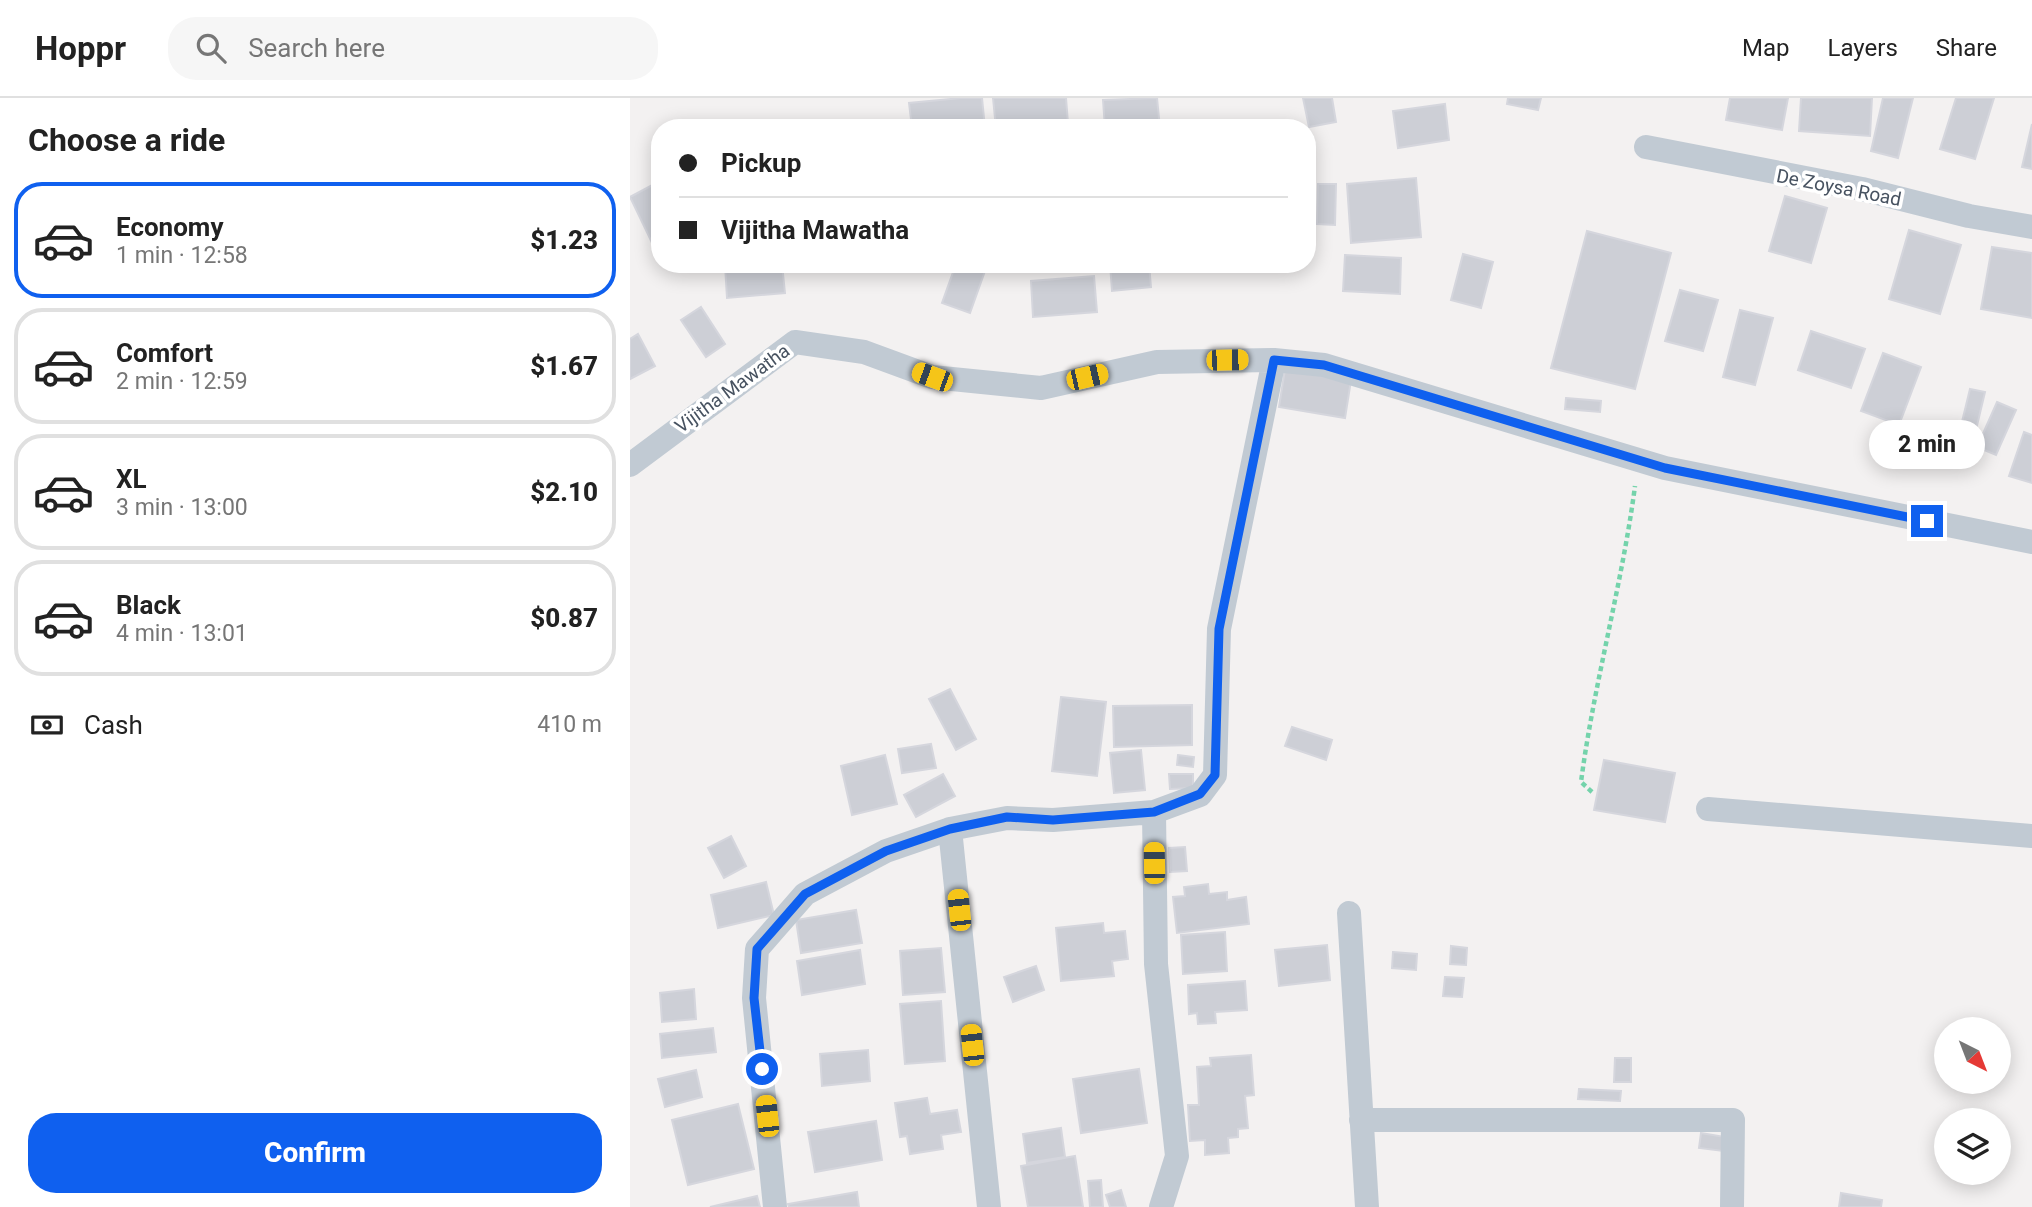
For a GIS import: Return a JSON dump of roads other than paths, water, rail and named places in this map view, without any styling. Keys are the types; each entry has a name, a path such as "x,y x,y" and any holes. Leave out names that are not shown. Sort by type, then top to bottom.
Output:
{"street":[{"name":"De Zoysa Road","path":"1646,147 1862,189 1969,216 2032,227"},
{"name":"Vijitha Mawatha","path":"630,465 795,342 864,352 932,377 1041,388 1157,362 1274,360 1324,365 1665,468 2032,542"},
{"path":"775,1207 754,998 757,949 805,894 886,851 950,829 1007,817 1053,820 1154,812 1200,794 1215,775 1219,629 1274,360"},
{"path":"1708,809 2032,836"},
{"path":"1154,812 1156,964 1177,1156 1161,1207"},
{"path":"950,829 989,1207"},
{"path":"1349,914 1367,1207"},
{"path":"1361,1120 1733,1120 1732,1207"}]}
